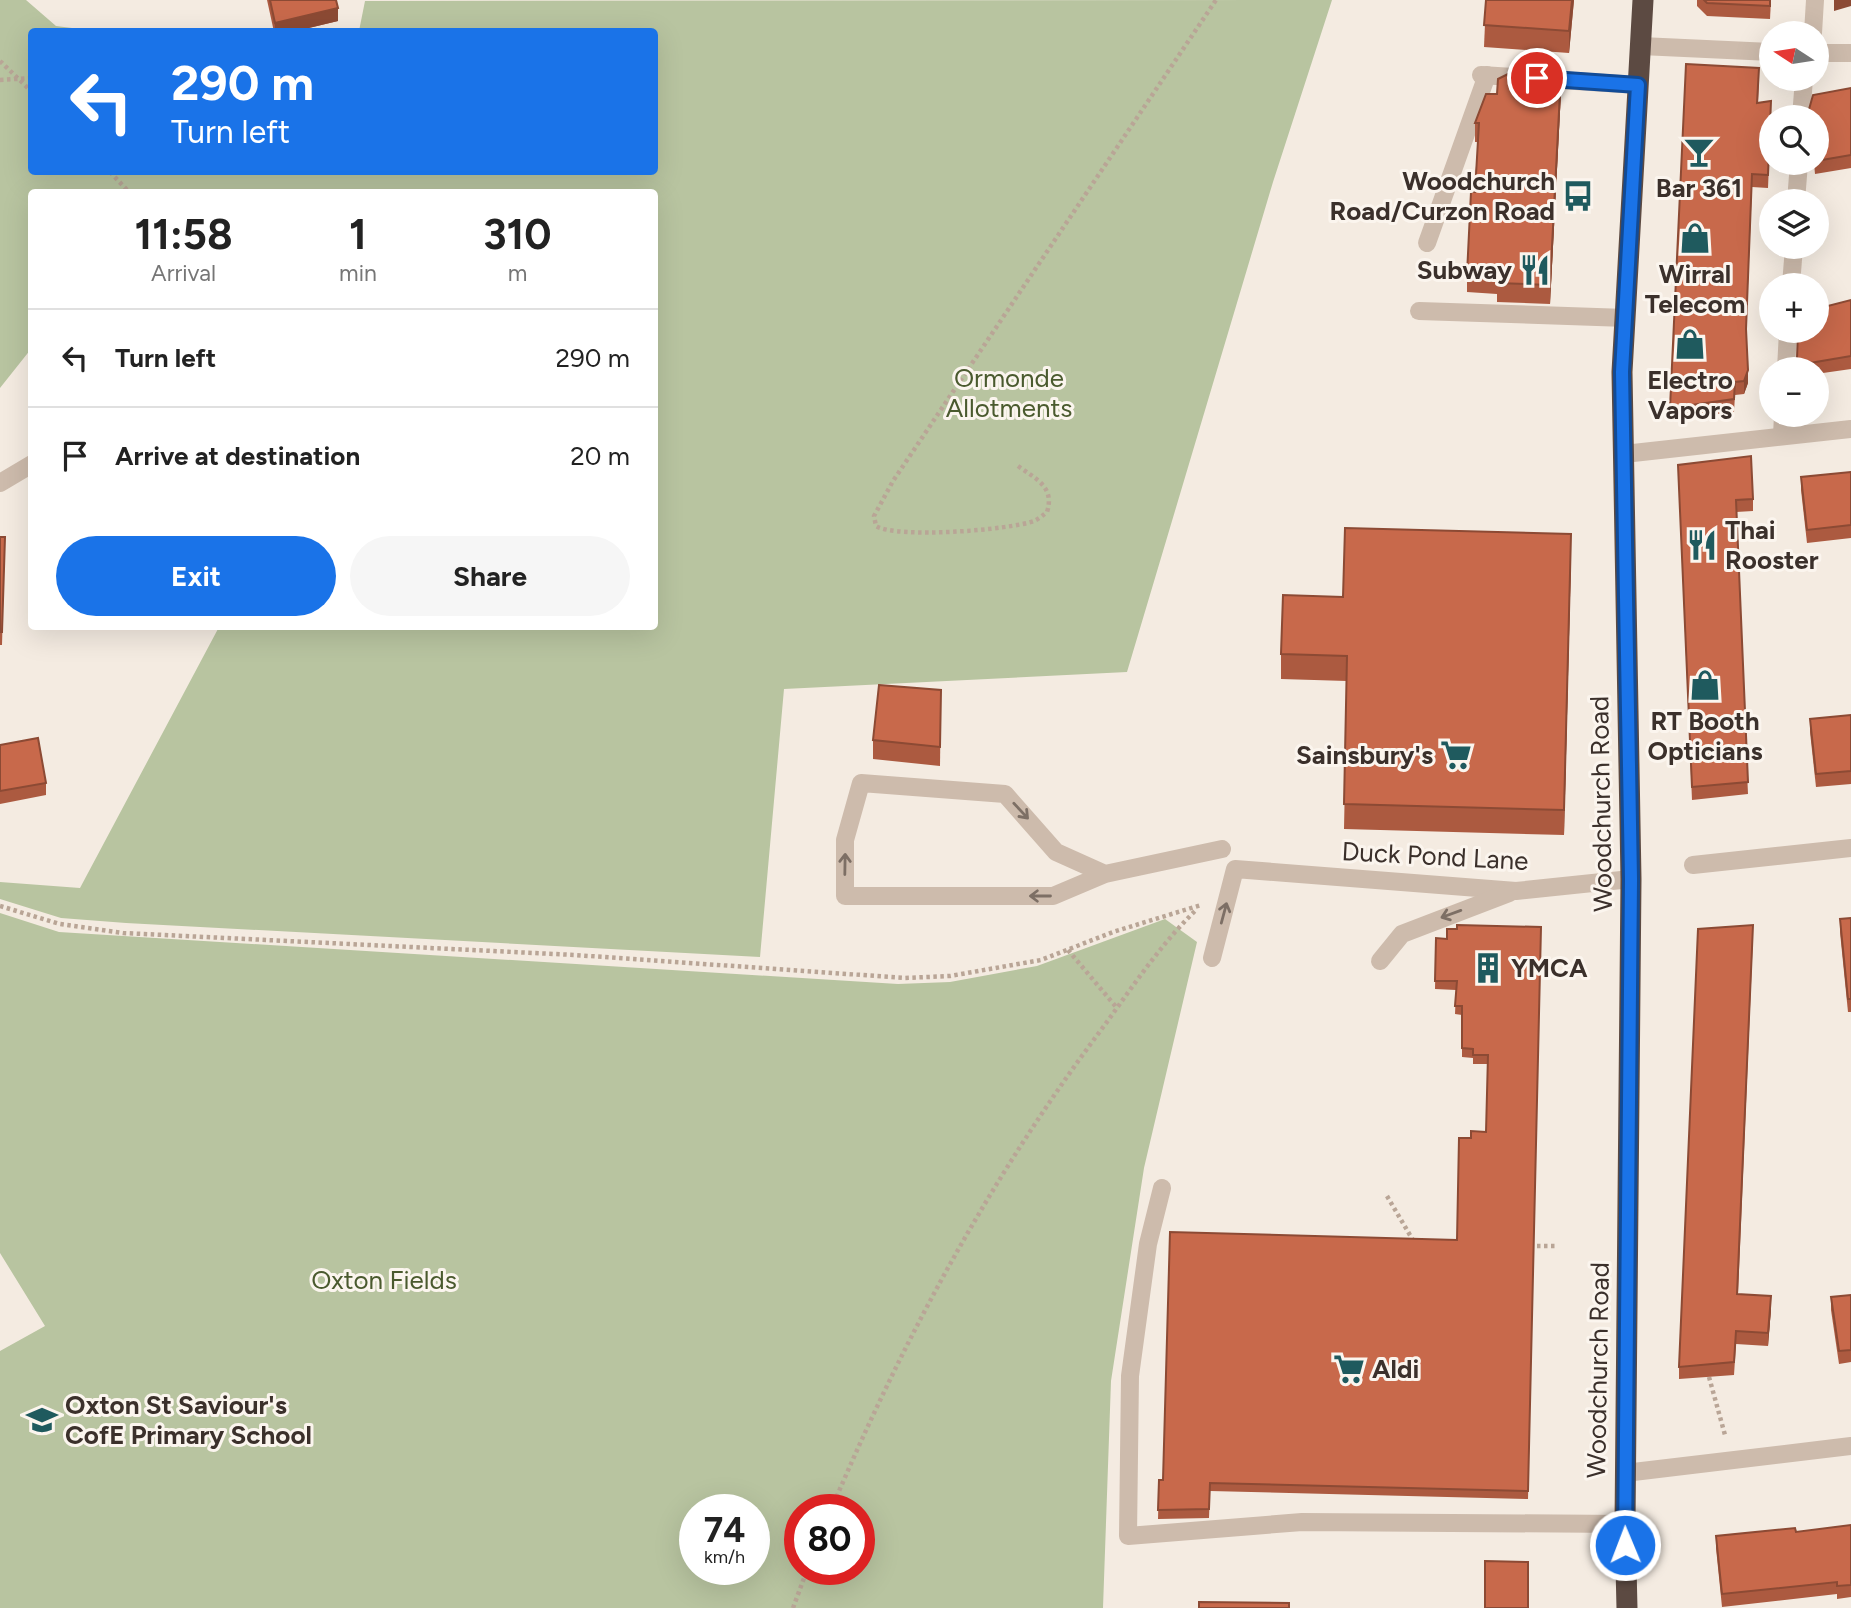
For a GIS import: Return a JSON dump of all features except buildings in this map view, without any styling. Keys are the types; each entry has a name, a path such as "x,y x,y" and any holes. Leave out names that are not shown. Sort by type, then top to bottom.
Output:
{"highway":[{"name":"Woodchurch Road","path":"1627,1608 1625,1473 1631,879 1624,454 1626,318 1643,0"}],"street":[{"path":"1814,21 1815,0"},
{"path":"1641,46 1759,51"},
{"path":"1829,53 1851,53"},
{"path":"1427,243 1484,75 1638,85"},
{"path":"1419,311 1626,318"},
{"path":"1782,427 1782,436"},
{"path":"1624,454 1851,429"},
{"path":"0,483 28,466"},
{"path":"1105,874 1056,852 1005,794 861,783 845,840 845,896 1053,895 1105,874 1222,849"},
{"path":"1693,865 1851,848"},
{"name":"Duck Pond Lane","path":"1212,958 1236,869 1516,891 1631,879"},
{"path":"1380,961 1402,934 1516,891"},
{"path":"1162,1188 1149,1244 1130,1376 1128,1536 1302,1522 1625,1524"},
{"path":"1625,1473 1851,1446"}],"path":[{"path":"1018,466 1045,485 1049,492 1047,512 1037,520 1009,527 896,533 876,526 874,516 893,481 1216,0"},
{"path":"0,61 28,88"},
{"path":"0,80 28,78"},
{"path":"113,175 127,189"},
{"path":"0,906 60,925 123,933 575,954 905,978 997,969 1041,960 1113,932 1202,905 1178,929 1083,1050 964,1235 868,1422 838,1494"},
{"path":"1068,950 1117,1008"},
{"path":"1387,1196 1416,1245"},
{"path":"1518,1246 1557,1246"},
{"path":"1710,1377 1724,1422 1726,1460"},
{"path":"793,1608 801,1585"}],"green space":[{"name":"Ormonde Allotments","path":"0,0 26,0 56,26 72,28 28,28 28,175 658,175 658,28 360,28 365,1 1332,0 1273,182 1127,672 784,689 760,957 126,923 61,918 0,899 0,882 80,888 217,630 658,630 658,189 28,189 28,353 0,388"},
{"name":"Oxton Fields","path":"0,913 59,932 898,984 950,982 1037,966 1165,919 1197,942 1144,1168 1111,1381 1103,1608 0,1608 0,1351 45,1326 0,1253"}],"place":[{"name":"Bar 361","path":"1699,152"},
{"name":"Woodchurch Road/Curzon Road","path":"1578,196"},
{"name":"Wirral Telecom","path":"1695,238"},
{"name":"Subway","path":"1535,270"},
{"name":"Electro Vapors","path":"1690,344"},
{"name":"Thai Rooster","path":"1702,545"},
{"name":"RT Booth Opticians","path":"1705,685"},
{"name":"Sainsbury's","path":"1456,755"},
{"name":"YMCA","path":"1488,968"},
{"name":"Aldi","path":"1349,1369"},
{"name":"Oxton St Saviour's CofE Primary School","path":"42,1420"}],"route":[{"path":"1537,78 1638,85 1622,372 1631,879 1625,1545"}]}
